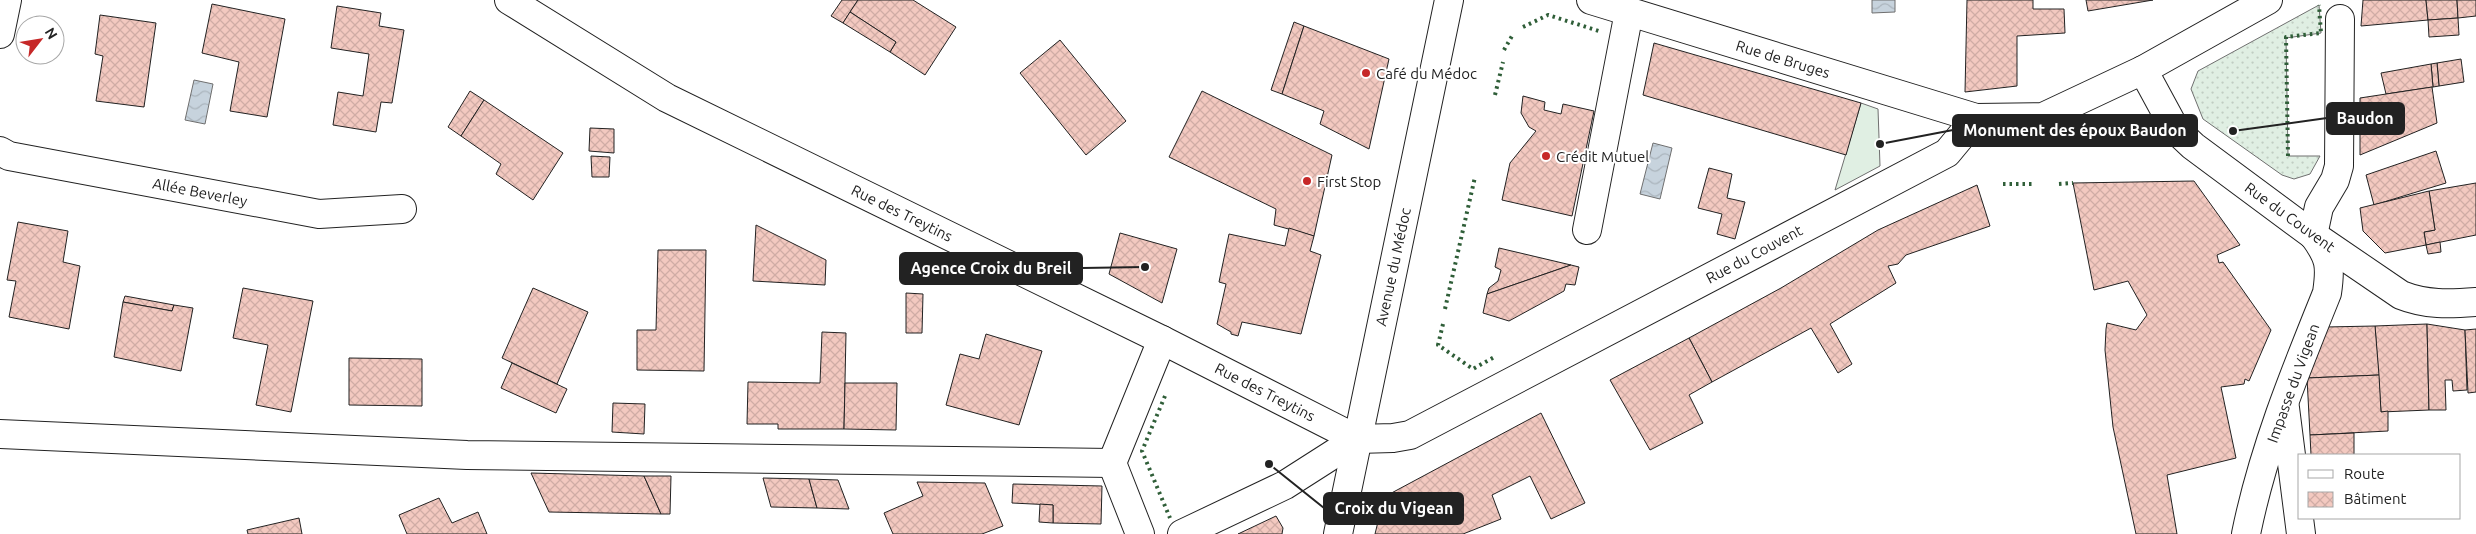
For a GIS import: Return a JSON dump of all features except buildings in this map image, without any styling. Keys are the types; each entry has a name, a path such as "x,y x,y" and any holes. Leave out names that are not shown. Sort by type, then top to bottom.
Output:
{"street":[{"path":"0,34 7,0"},
{"name":"Rue des Treytins","path":"509,0 668,98 1162,340 1357,439"},
{"name":"Rue de Bruges","path":"1591,0 1976,118"},
{"path":"1976,118 2043,117 2144,70 2268,0"},
{"name":"Avenue du Médoc","path":"1338,534 1443,1"},
{"path":"1587,230 1629,12"},
{"path":"2313,235 2319,207 2335,180 2339,166 2340,19"},
{"name":"Rue du Couvent","path":"2144,70 2175,129 2193,146 2313,235 2401,295 2417,301 2436,304 2476,302"},
{"name":"Rue du Couvent","path":"1357,439 1393,438 1410,435 1947,152 1976,118"},
{"name":"Allée Beverley","path":"0,151 9,156 319,214 402,209"},
{"name":"Impasse du Vigean","path":"2246,534 2254,494 2284,399 2327,293 2330,274 2326,253 2313,235"},
{"path":"1140,534 1112,463 1162,340"},
{"path":"2284,399 2298,510"},
{"path":"0,434 467,455 1112,463"},
{"path":"1182,534 1285,485 1357,439"},
{"path":"2299,519 2301,534"}],"green space":[{"path":"2319,5 2321,33 2286,38 2288,156 2320,156 2310,174 2294,179 2282,175 2203,119 2191,89 2198,71"},
{"path":"1861,103 1878,109 1880,166 1835,190"}],"water":[{"path":"1872,0 1895,0 1895,12 1872,13"},
{"path":"194,80 213,84 205,124 185,120"},
{"path":"1653,143 1672,148 1660,199 1640,194"}],"hedge":[{"path":"2288,156 2286,37 2321,33 2319,5"},
{"path":"1523,27 1548,15 1599,31"},
{"path":"1504,50 1512,36"},
{"path":"1495,95 1503,62"},
{"path":"1445,309 1475,177"},
{"path":"2059,184 2073,183"},
{"path":"2003,184 2032,184"},
{"path":"1443,324 1438,345 1473,369 1496,356"},
{"path":"1165,396 1142,451 1170,518"}],"place":[{"name":"Café du Médoc","path":"1366,73"},
{"name":"Baudon","path":"2233,131"},
{"name":"Monument des époux Baudon","path":"1880,144"},
{"name":"Crédit Mutuel","path":"1546,156"},
{"name":"First Stop","path":"1307,181"},
{"name":"Agence Croix du Breil","path":"1145,267"},
{"name":"Croix du Vigean","path":"1269,464"}]}
